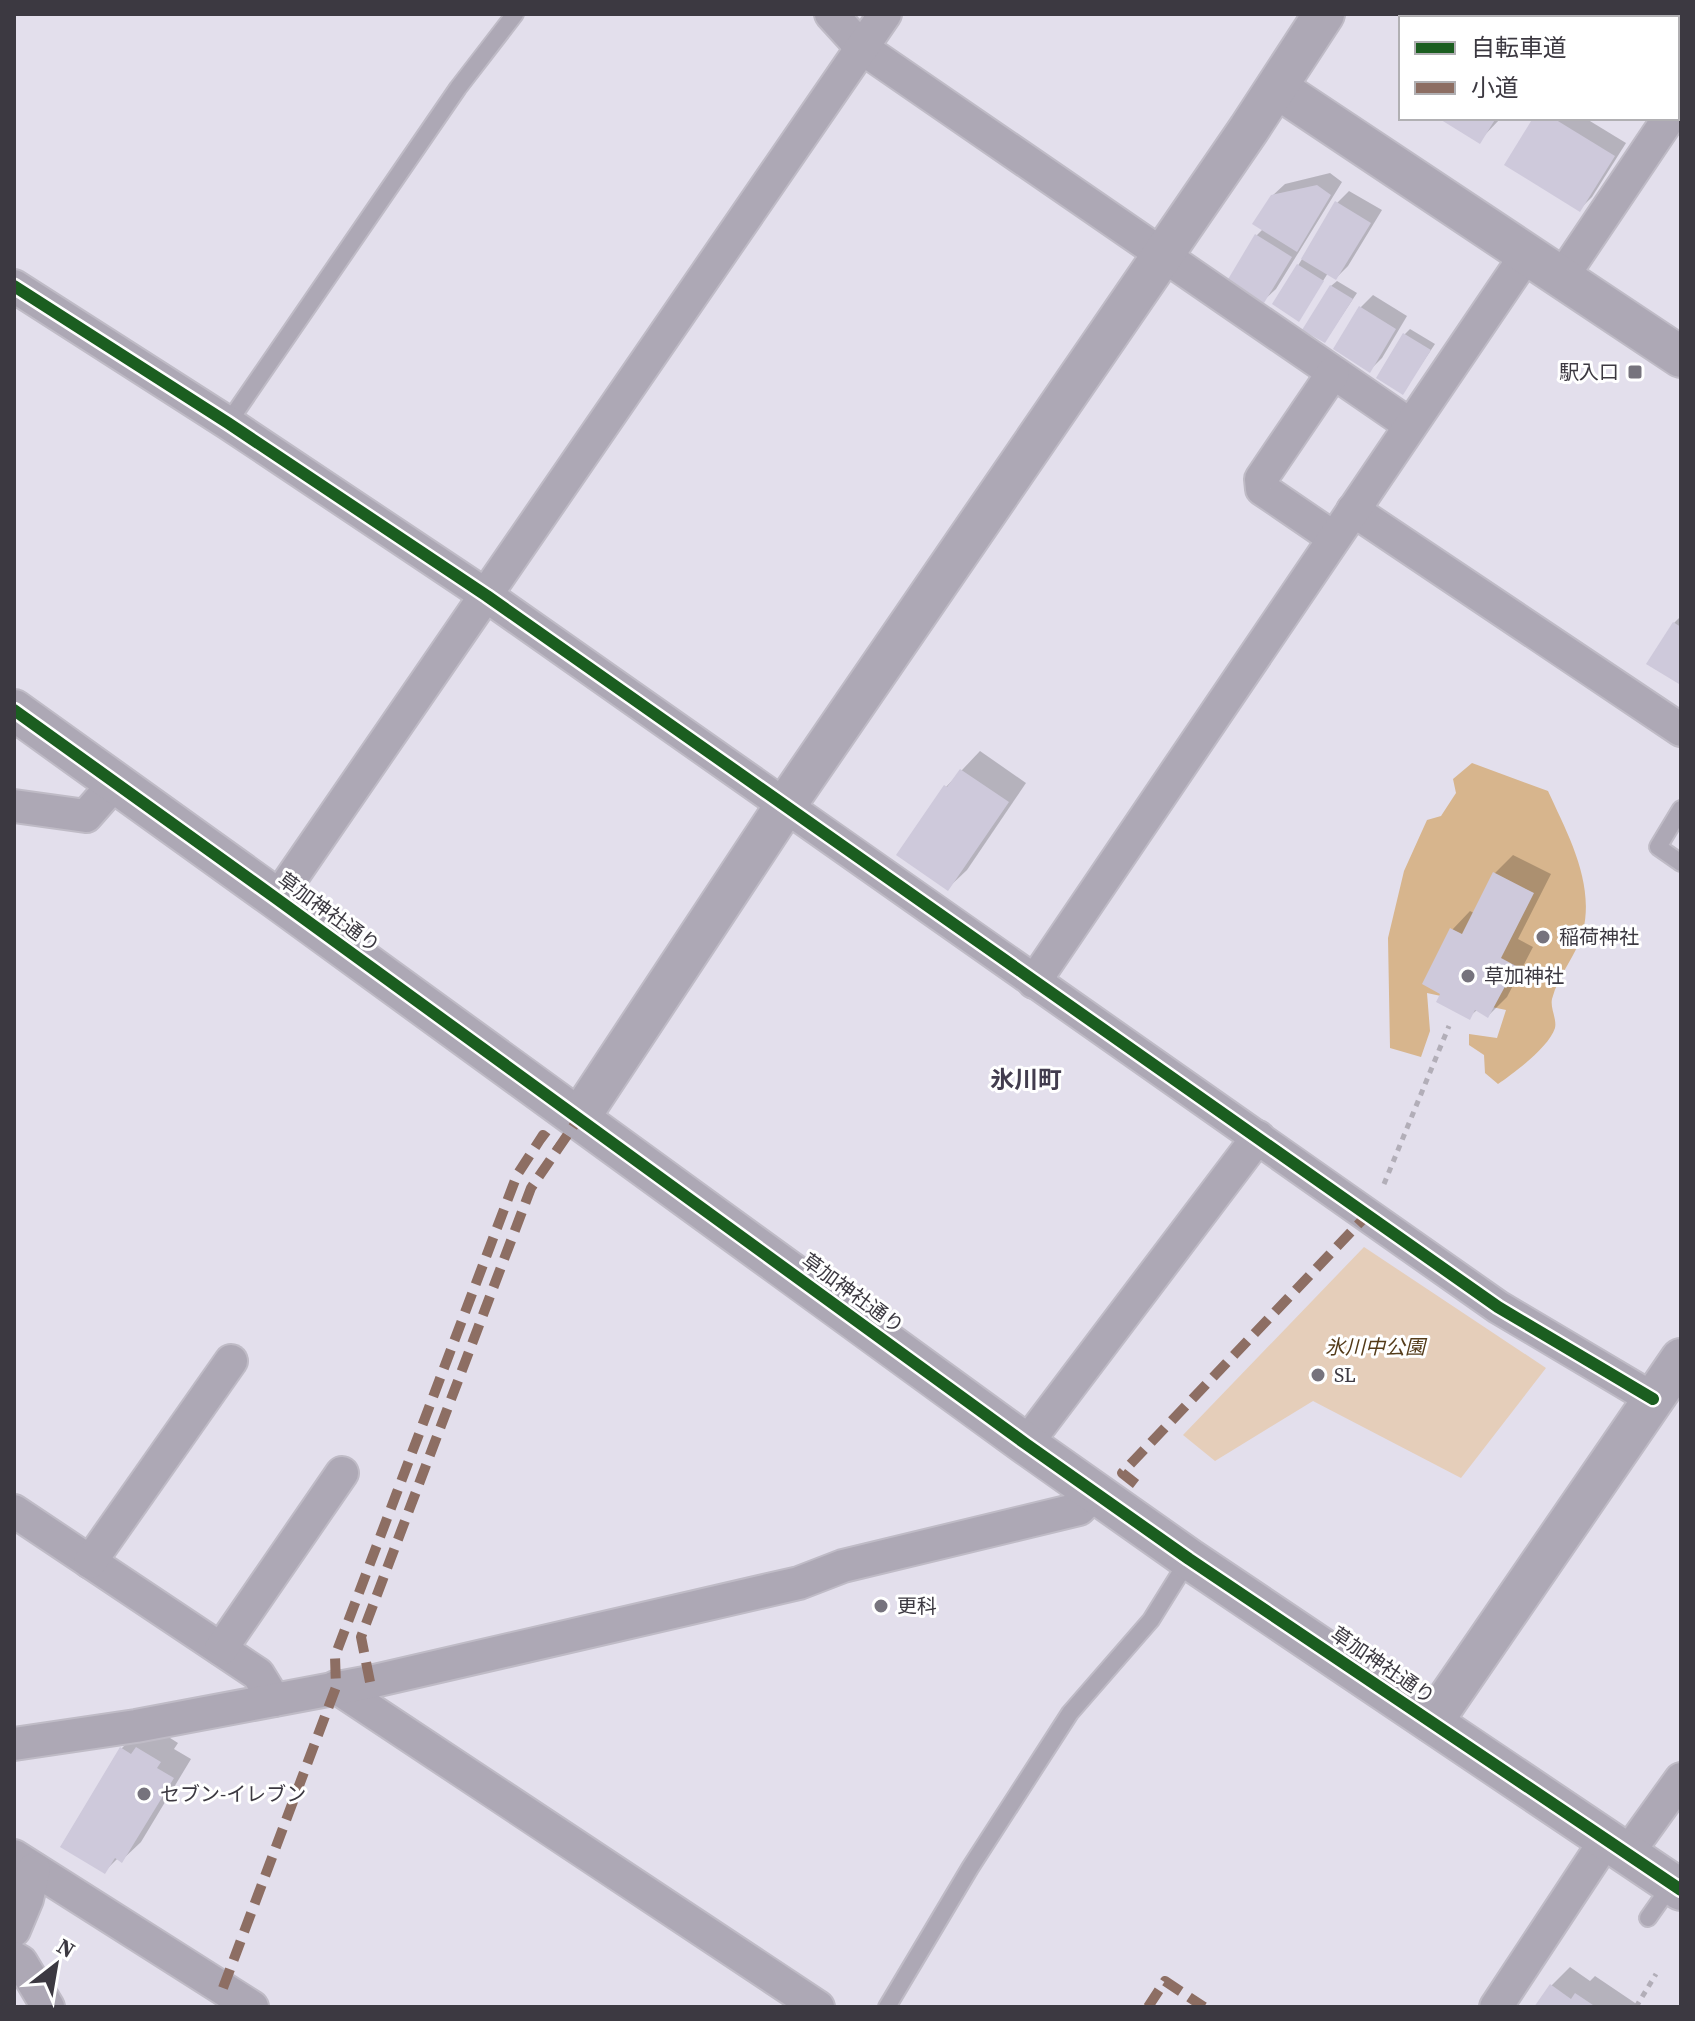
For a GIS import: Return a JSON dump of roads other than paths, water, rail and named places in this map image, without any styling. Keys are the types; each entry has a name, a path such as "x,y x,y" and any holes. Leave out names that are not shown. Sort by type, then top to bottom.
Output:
{"street":[{"path":"831,14 862,48 1410,425"},
{"path":"277,899 885,14"},
{"path":"579,1118 785,806 1277,88 1324,14"},
{"path":"1277,88 1681,357"},
{"path":"1562,277 1668,120"},
{"path":"1034,982 1527,254"},
{"path":"14,286 228,423 487,596 1498,1307 1669,1386 1432,1722"},
{"path":"1333,373 1261,479 1262,489 1334,538"},
{"path":"1353,510 1681,730"},
{"name":"草加神社通り","path":"14,710 1026,1444 1189,1559 1676,1887"},
{"path":"14,806 86,816 115,783"},
{"path":"1026,1444 1258,1137"},
{"path":"90,1562 231,1361"},
{"path":"221,1649 342,1473"},
{"path":"14,1744 136,1726 370,1682 799,1583 843,1566 1079,1509 1096,1492"},
{"path":"14,1511 258,1674 274,1700"},
{"path":"336,1687 818,2007"},
{"path":"1496,2007 1617,1847 1681,1779"},
{"path":"14,1930 27,1899 24,1862"},
{"path":"24,1862 219,1997 252,2007"},
{"path":"14,1958 21,1962 48,2007"}],"lane":[{"path":"228,423 458,88 515,14"},
{"path":"1681,809 1658,847 1681,863"},
{"path":"887,2007 970,1868 1070,1713 1151,1620 1189,1559"},
{"path":"1648,1918 1676,1887"}],"place":[{"name":"駅入口","path":"1635,372"},
{"name":"稲荷神社","path":"1543,937"},
{"name":"草加神社","path":"1468,976"},
{"name":"SL","path":"1318,1375"},
{"name":"更科","path":"881,1606"},
{"name":"セブン-イレブン","path":"144,1794"}],"district":[{"name":"氷川町","path":"1026,1080"}],"park label":[{"name":"氷川中公園","path":"1375,1347"}]}
